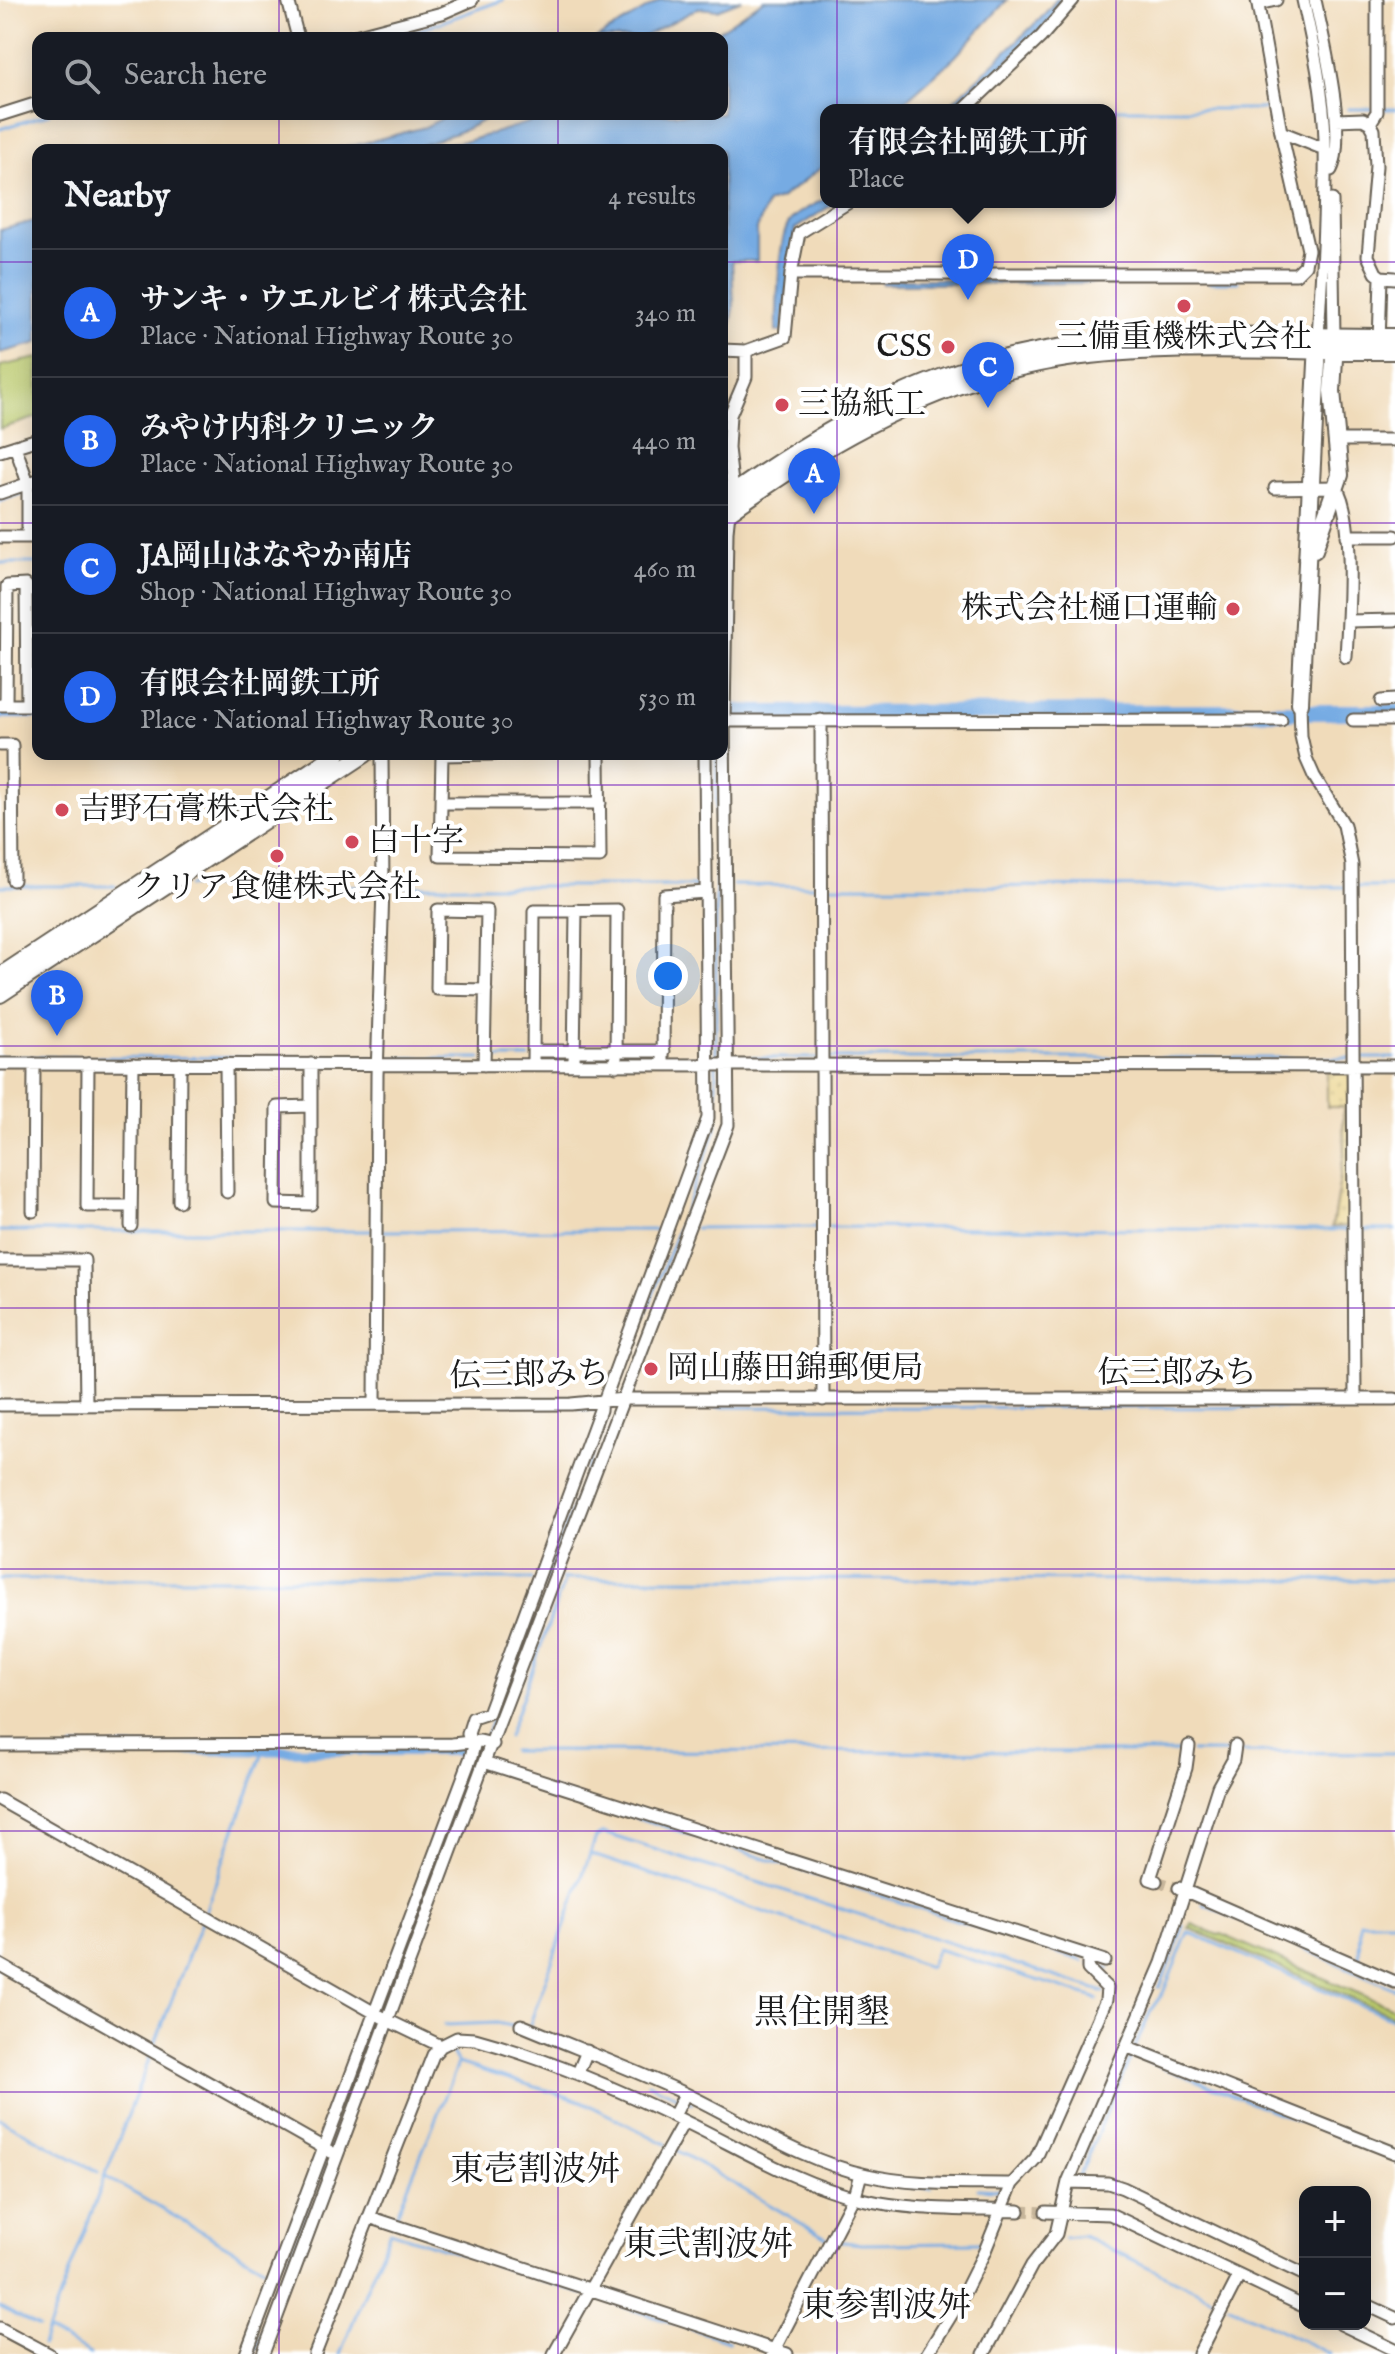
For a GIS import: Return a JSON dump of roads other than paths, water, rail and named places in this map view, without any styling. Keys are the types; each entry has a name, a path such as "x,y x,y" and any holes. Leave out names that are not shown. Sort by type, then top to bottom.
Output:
{"highway":[{"path":"728,504 809,443 867,410 939,379 997,360 1065,346 1125,340 1387,344"},
{"path":"1307,583 1319,534 1340,475 1326,344"},
{"path":"1300,703 1312,488 1326,344"},
{"path":"0,976 328,760"},
{"path":"0,994 356,760"}],"street":[{"path":"288,0 296,32"},
{"path":"370,32 442,13 472,0"},
{"path":"970,104 1041,37 1073,0"},
{"path":"791,279 1296,274 1305,265 1308,250 1281,132 1258,2 1276,0"},
{"path":"1377,0 1376,159 1368,256 1372,268 1381,277 1387,344"},
{"path":"1307,2 1336,120 1336,161 1331,170"},
{"path":"1307,2 1324,145 1326,344"},
{"path":"0,115 32,105"},
{"path":"1336,120 1375,114"},
{"path":"1281,132 1324,145"},
{"path":"1324,145 1331,170 1326,344"},
{"path":"746,360 785,337 799,233 839,208"},
{"path":"1381,277 1395,278"},
{"path":"728,352 746,360"},
{"path":"728,448 730,415 744,383 746,360"},
{"path":"1337,440 1395,440"},
{"path":"0,451 32,441"},
{"path":"15,446 31,487 32,512"},
{"path":"0,493 31,487"},
{"path":"1275,488 1336,487 1344,500 1347,536 1346,657"},
{"path":"0,537 32,536"},
{"path":"1347,536 1395,536"},
{"path":"32,688 26,585 7,586 3,705 32,705"},
{"path":"1348,621 1395,620"},
{"path":"1381,701 1395,700"},
{"path":"1300,703 1303,747 1314,776 1344,825 1353,878 1355,1399"},
{"path":"821,720 823,1400"},
{"path":"728,721 1281,720"},
{"path":"1353,720 1395,720"},
{"path":"0,745 12,745 6,791 13,880"},
{"path":"375,1404 382,760"},
{"path":"442,760 440,856 600,857 599,760"},
{"path":"246,2354 484,1762 479,1745 468,1734 473,1718 488,1713 624,1399 726,1131 713,1063 706,892 705,760"},
{"path":"381,2016 479,1745 550,1570 601,1406 705,1130 713,1063 722,760"},
{"path":"441,803 600,803"},
{"path":"663,1058 664,895 706,892"},
{"path":"484,1060 486,990 487,911 438,910 437,989 486,990"},
{"path":"575,1058 576,910"},
{"path":"534,1058 534,911 617,910 616,1058"},
{"path":"0,1064 311,1064 379,1060 663,1058 713,1063 1355,1061 1395,1066"},
{"path":"33,1211 34,1064"},
{"path":"88,1064 87,1206 131,1206"},
{"path":"131,1226 133,1064"},
{"path":"179,1201 180,1064"},
{"path":"226,1064 227,1192"},
{"path":"311,1064 311,1106 311,1204 276,1203 277,1107 311,1106"},
{"path":"0,1260 84,1260 86,1404"},
{"name":"伝三郎みち","path":"0,1405 601,1406 624,1399 1395,1399"},
{"path":"0,1745 479,1745"},
{"path":"1156,1881 1150,1879 1186,1768 1189,1746"},
{"path":"984,2354 1032,2265 1056,2234 1074,2182 1132,2049 1162,1963 1182,1890 1218,1787 1233,1760 1235,1746"},
{"path":"484,1762 1088,1961 1105,1961"},
{"path":"0,1800 381,2016 441,2046"},
{"path":"1182,1890 1395,1982"},
{"path":"927,2354 961,2299 1004,2210 1012,2184 1036,2158 1106,2000 1107,1988 1090,1973 1088,1961"},
{"path":"0,1965 328,2149"},
{"path":"527,2027 860,2177 912,2182 1012,2184"},
{"path":"315,2354 433,2055 441,2046 457,2038 475,2039 578,2073 762,2161 854,2197 906,2205 1019,2211"},
{"path":"1132,2049 1395,2153"},
{"path":"578,2073 586,2054"},
{"path":"554,2354 670,2147 683,2097"},
{"path":"263,2354 328,2149"},
{"path":"772,2351 854,2197 860,2177"},
{"path":"1074,2182 1108,2183 1123,2188 1299,2272"},
{"path":"1046,2212 1110,2214 1299,2304"},
{"path":"369,2217 588,2294 787,2354"},
{"path":"1199,2354 1239,2276"},
{"path":"1371,2307 1395,2318"},
{"path":"0,2328 46,2353"},
{"path":"1353,2330 1395,2350"}],"water":[{"path":"661,0 742,0 717,10 699,8 653,32 607,32"},
{"path":"764,0 1007,0 955,57 902,104 820,104 820,169 780,199 767,203 757,229 757,261 732,261 734,308 730,330 728,144 439,144 467,141 537,120 728,120 728,32 717,32"},
{"path":"1056,0 1067,0 962,104 950,104"},
{"path":"439,120 483,120 426,144 360,144 425,127"},
{"path":"820,201 820,208 827,208 795,229 782,332 776,331 782,244 789,223"},
{"path":"32,222 32,345 0,353 0,230"},
{"path":"882,279 1110,280 1110,283 882,284"}],"waterway":[{"path":"414,32 503,0"},
{"path":"1116,109 1269,109"},
{"path":"1348,109 1372,109"},
{"path":"1380,109 1395,109"},
{"path":"0,129 32,119"},
{"path":"1210,282 1238,282"},
{"path":"0,501 23,493"},
{"path":"0,563 32,563"},
{"path":"732,705 743,712"},
{"path":"730,711 1293,712"},
{"path":"1306,712 1395,712"},
{"path":"0,714 32,714"},
{"path":"620,1382 716,1129 716,760"},
{"path":"733,885 817,886"},
{"path":"0,886 115,886"},
{"path":"188,886 375,886"},
{"path":"385,886 701,886"},
{"path":"825,886 1349,887"},
{"path":"1357,887 1395,887"},
{"path":"0,1057 373,1058"},
{"path":"577,1057 613,1057"},
{"path":"621,1057 705,1058"},
{"path":"381,1058 481,1058"},
{"path":"489,1058 529,1058"},
{"path":"537,1058 569,1058"},
{"path":"735,1058 820,1058"},
{"path":"827,1058 1395,1058"},
{"path":"695,1228 819,1227"},
{"path":"827,1227 1351,1230"},
{"path":"380,1231 660,1230"},
{"path":"1358,1230 1395,1230"},
{"path":"0,1231 372,1231"},
{"path":"381,2013 611,1406"},
{"path":"632,1407 1395,1408"},
{"path":"580,1409 596,1410"},
{"path":"0,1579 532,1579"},
{"path":"562,1579 1395,1580"},
{"path":"508,1737 565,1579"},
{"path":"75,1750 481,1751"},
{"path":"205,1911 264,1750"},
{"path":"512,1751 1184,1752"},
{"path":"1192,1752 1395,1753"},
{"path":"493,1771 1083,1961"},
{"path":"530,2024 596,1837 603,1833 1104,1992"},
{"path":"590,1854 929,1967 937,1949 1098,1999"},
{"path":"1203,1904 1395,1989"},
{"path":"154,2047 202,1919"},
{"path":"1359,1960 1360,1922 1395,1922"},
{"path":"1158,1987 1184,1926"},
{"path":"1135,2047 1152,2008 1163,1993 1188,1932 1395,2020"},
{"path":"1090,1963 1109,1969"},
{"path":"330,2148 378,2020"},
{"path":"444,2025 497,2023 520,2028"},
{"path":"394,2221 456,2069 458,2063 452,2052"},
{"path":"42,2345 151,2054"},
{"path":"1078,2179 1132,2054"},
{"path":"1132,2055 1395,2159"},
{"path":"458,2063 581,2101 666,2144"},
{"path":"648,2083 692,2103"},
{"path":"0,2119 98,2172"},
{"path":"673,2148 828,2239"},
{"path":"254,2354 327,2155"},
{"path":"104,2176 272,2272"},
{"path":"898,2186 931,2188"},
{"path":"978,2189 999,2190"},
{"path":"390,2231 584,2294"},
{"path":"340,2354 390,2231"},
{"path":"1064,2238 1082,2236 1090,2239 1221,2302"},
{"path":"835,2241 861,2244 981,2243"},
{"path":"591,2296 729,2341"},
{"path":"1228,2305 1330,2354"},
{"path":"0,2307 39,2327"},
{"path":"48,2331 90,2354"}],"tunnel":[{"path":"1156,1881 1179,1888"},
{"path":"1019,2211 1046,2212"}],"place":[{"name":"有限会社岡鉄工所","path":"968,300"},
{"name":"三備重機株式会社","path":"1184,306"},
{"name":"CSS","path":"948,347"},
{"name":"三協紙工","path":"782,405"},
{"name":"JA岡山はなやか南店","path":"988,408"},
{"name":"サンキ・ウエルビイ株式会社","path":"814,514"},
{"name":"株式会社樋口運輸","path":"1233,609"},
{"name":"吉野石膏株式会社","path":"62,810"},
{"name":"白十字","path":"352,842"},
{"name":"クリア食健株式会社","path":"277,856"},
{"name":"みやけ内科クリニック","path":"57,1036"},
{"name":"岡山藤田錦郵便局","path":"651,1369"}],"district":[{"name":"黒住開墾","path":"822,2013"},
{"name":"東壱割波舛","path":"535,2170"},
{"name":"東弐割波舛","path":"708,2245"},
{"name":"東参割波舛","path":"886,2306"}]}
